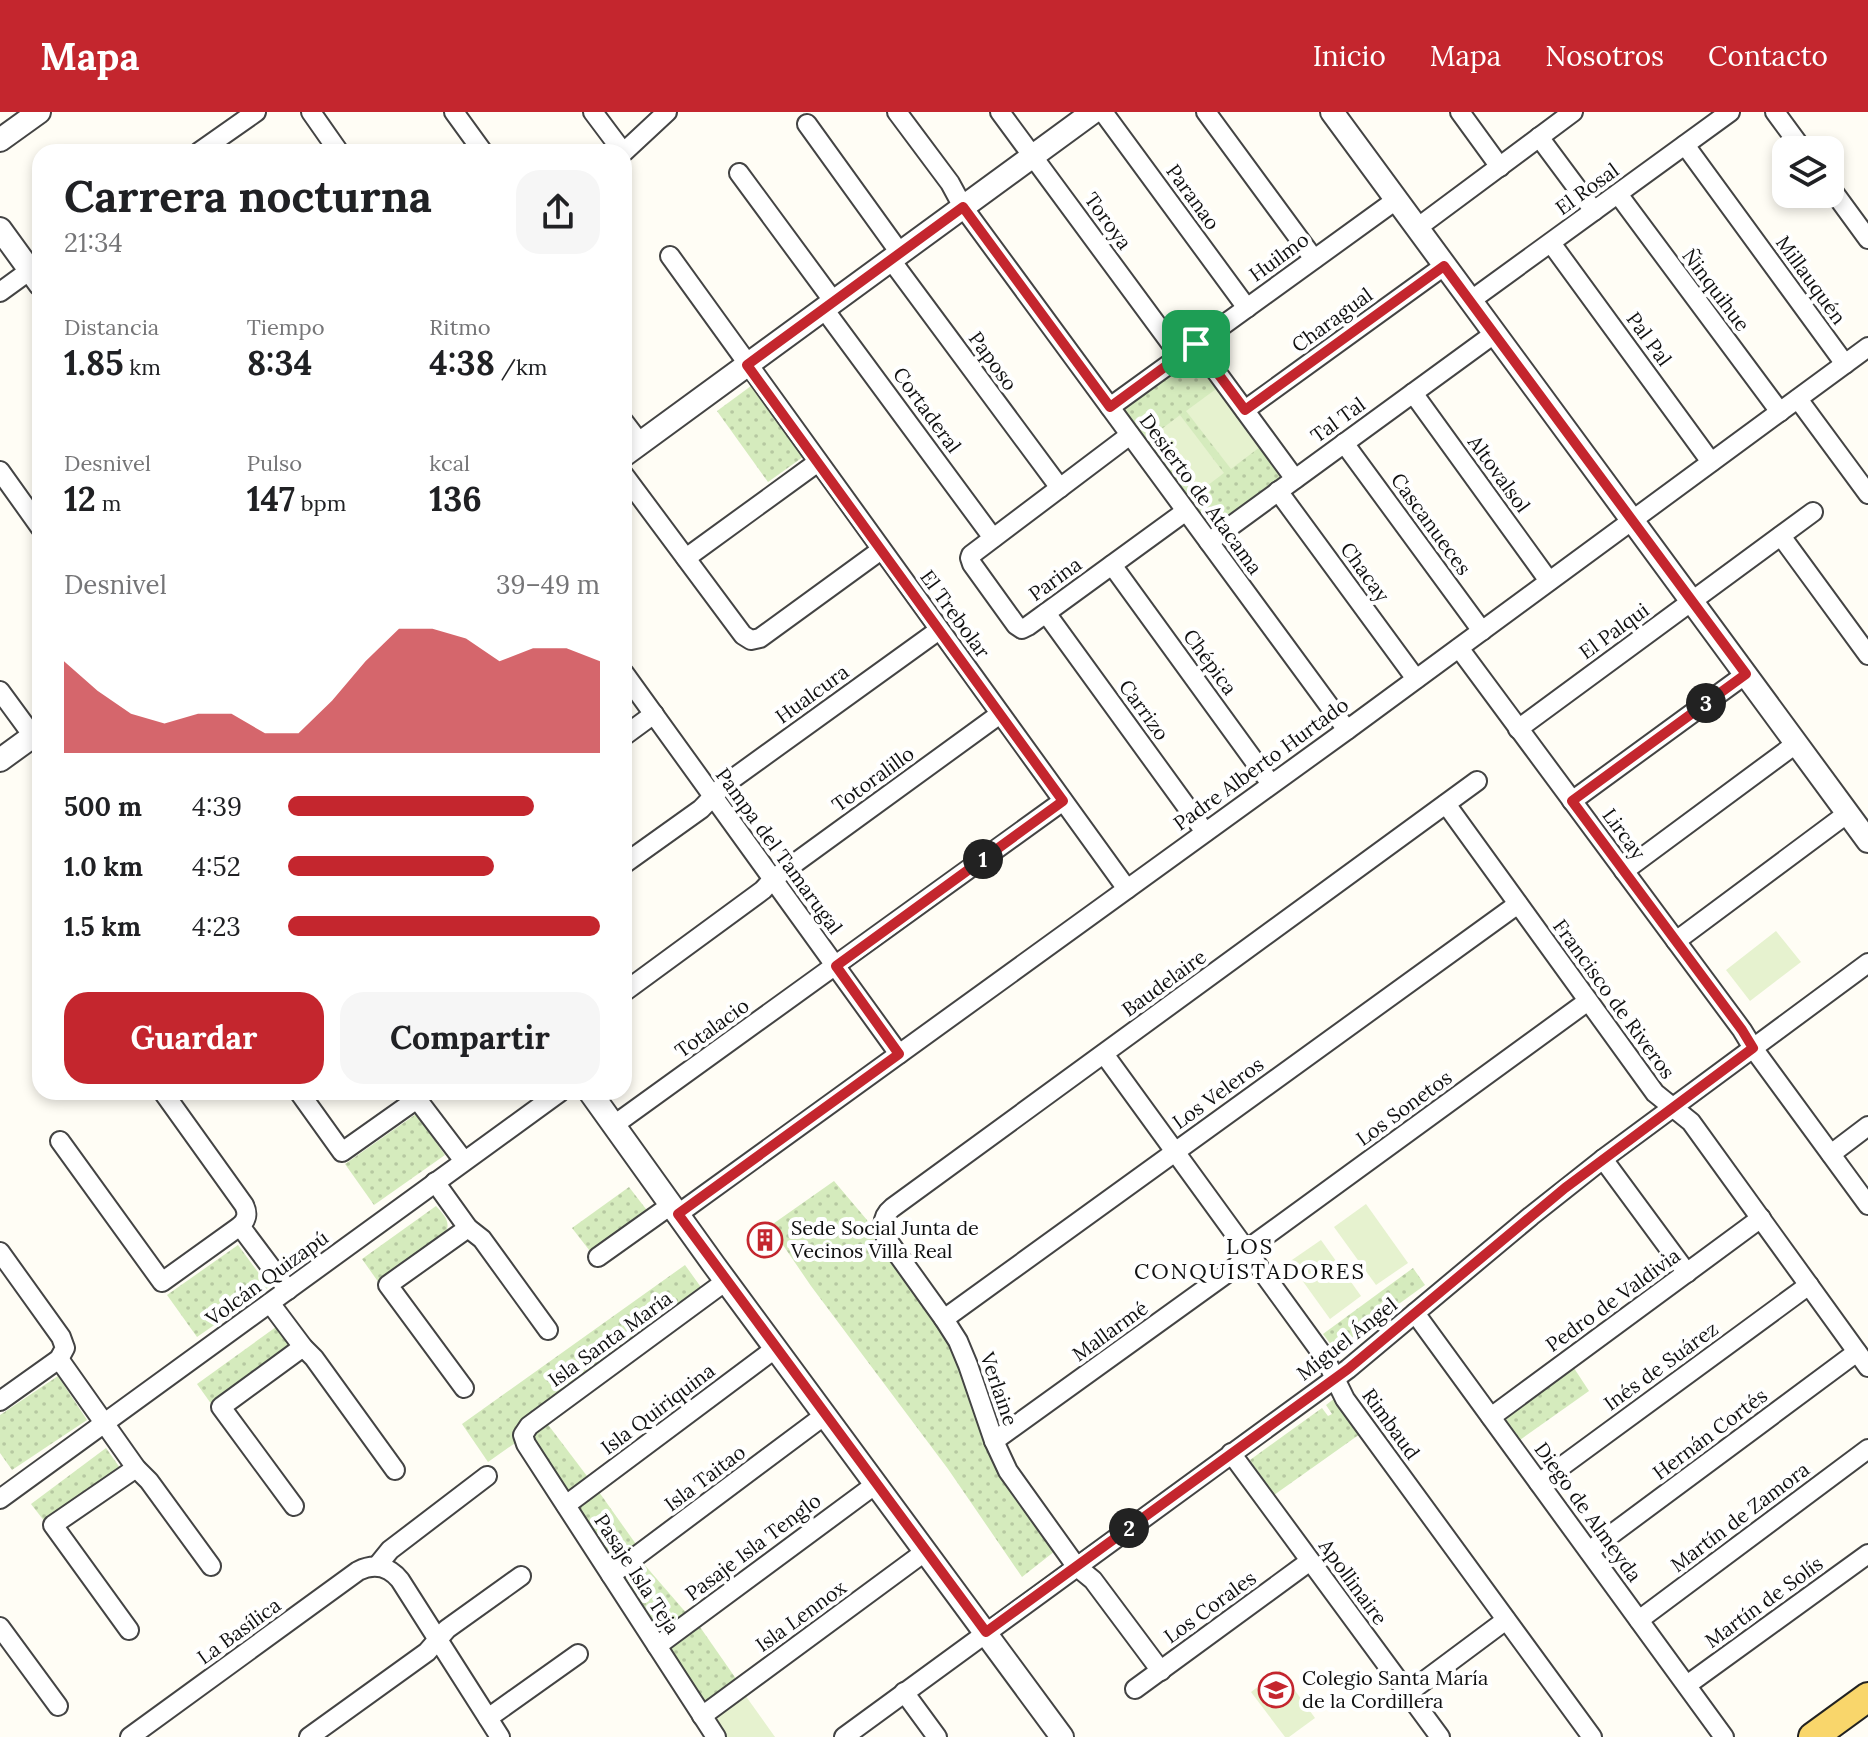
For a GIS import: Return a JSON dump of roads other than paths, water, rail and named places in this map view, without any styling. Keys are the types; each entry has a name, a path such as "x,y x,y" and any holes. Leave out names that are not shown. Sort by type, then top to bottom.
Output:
{"main road":[{"path":"1813,1737 1868,1697"},
{"path":"1845,1737 1868,1720"}],"street":[{"path":"0,140 39,112"},
{"path":"210,144 256,112"},
{"path":"311,112 333,144"},
{"path":"454,112 477,144"},
{"path":"593,112 617,144"},
{"path":"632,144 667,112"},
{"name":"Desierto de Atacama","path":"897,112 950,183 963,207 1347,730"},
{"name":"Toroya","path":"1000,112 1180,356"},
{"path":"632,449 1093,112"},
{"name":"Paranao","path":"1103,112 1247,308"},
{"path":"1206,112 1314,259"},
{"path":"1332,112 1868,841"},
{"path":"1460,112 1500,167"},
{"name":"El Rosal","path":"1470,301 1730,112"},
{"path":"1417,228 1568,113"},
{"path":"1784,115 1795,136"},
{"name":"Paposo","path":"807,124 1060,488"},
{"path":"1539,137 1594,211"},
{"name":"Millauquén","path":"1685,145 1845,364"},
{"name":"Cortaderal","path":"739,173 993,538"},
{"name":"Ñinquihue","path":"1618,194 1780,412"},
{"name":"Huilmo","path":"1110,407 1396,200"},
{"path":"1844,206 1868,239"},
{"path":"0,229 32,267"},
{"name":"Pal Pal","path":"1551,243 1711,462"},
{"name":"El Trebolar","path":"670,256 1127,889"},
{"name":"Charagual","path":"1245,410 1444,266"},
{"path":"0,292 32,276"},
{"name":"Tal Tal","path":"1209,542 1494,334"},
{"path":"1196,344 1295,479"},
{"name":"Padre Alberto Hurtado","path":"598,1257 675,1209 899,1054 1868,347"},
{"name":"Altovalsol","path":"1413,393 1549,581"},
{"path":"1798,399 1868,494"},
{"path":"993,538 1130,435"},
{"name":"Cascanueces","path":"1344,443 1482,631"},
{"path":"1852,472 1868,460"},
{"path":"686,558 818,462"},
{"path":"0,471 32,516"},
{"path":"632,486 743,635 751,640 760,638 881,550"},
{"name":"Chacay","path":"1278,491 1416,679"},
{"name":"Parina","path":"993,538 971,555 972,564 1019,627 1025,628 1186,511"},
{"name":"El Palqui","path":"1518,729 1813,512"},
{"path":"1781,536 1868,655"},
{"name":"Chépica","path":"1112,565 1271,784"},
{"name":"Carrizo","path":"1046,613 1205,832"},
{"name":"Hualcura","path":"632,858 701,809 724,785 939,630"},
{"name":"Lircay","path":"1459,648 1868,1205"},
{"path":"1572,801 1746,674"},
{"name":"Pampa del Tamarugal","path":"632,684 899,1054"},
{"path":"0,691 32,729"},
{"path":"632,730 654,714"},
{"name":"Totoralillo","path":"632,986 1000,714"},
{"path":"0,760 32,737"},
{"path":"1624,871 1797,743"},
{"name":"Baudelaire","path":"883,1224 885,1215 892,1208 1477,781"},
{"name":"Totalacio","path":"614,1125 1063,801"},
{"name":"Francisco de Riveros","path":"1446,804 1655,1093 1691,1122 1863,1360"},
{"path":"1676,941 1848,813"},
{"name":"Los Veleros","path":"944,1319 1518,904"},
{"name":"Miguel Ángel","path":"844,1737 1380,1344 1603,1159 1868,963"},
{"name":"Los Sonetos","path":"1248,1252 1257,1242 1588,1001"},
{"name":"Rimbaud","path":"1104,1054 1325,1358 1345,1399 1592,1737"},
{"path":"60,1141 162,1282 246,1220 246,1208 169,1100"},
{"path":"305,1100 342,1152 414,1100"},
{"path":"423,1100 464,1161"},
{"name":"Volcán Quizapú","path":"0,1499 549,1100"},
{"path":"596,1100 1062,1737"},
{"path":"1831,1154 1868,1126"},
{"path":"1603,1159 1687,1273"},
{"path":"435,1182 468,1228 482,1239 548,1330"},
{"name":"Pedro de Valdivia","path":"1491,1417 1761,1218"},
{"name":"Verlaine","path":"883,1224 886,1238 944,1319 963,1353 1008,1471 1076,1566 1093,1580 1161,1671"},
{"path":"240,1226 288,1290"},
{"path":"464,1388 388,1285 468,1228"},
{"path":"0,1252 63,1340 64,1352 59,1359 0,1401"},
{"name":"Mallarmé","path":"994,1441 1237,1266 1248,1252"},
{"name":"Isla Santa María","path":"523,1435 529,1426 726,1281"},
{"name":"Inés de Suárez","path":"1539,1483 1809,1285"},
{"path":"270,1303 395,1470"},
{"name":"Diego de Almeyda","path":"1415,1313 1724,1737"},
{"path":"294,1506 221,1407 303,1347"},
{"name":"Isla Quiriquina","path":"566,1505 776,1348"},
{"path":"59,1359 136,1468 149,1481 211,1566"},
{"name":"Hernán Cortés","path":"1589,1551 1863,1360"},
{"name":"Isla Taitao","path":"611,1575 825,1415"},
{"name":"Pasaje Isla Teja","path":"523,1435 716,1737"},
{"name":"Martín de Zamora","path":"1639,1620 1868,1449"},
{"name":"Apollinaire","path":"1231,1453 1440,1737"},
{"path":"129,1630 53,1525 136,1468"},
{"name":"La Basílica","path":"130,1737 358,1571 377,1566 390,1550 487,1476"},
{"name":"Pasaje Isla Tenglo","path":"657,1646 876,1484"},
{"name":"Isla Lennox","path":"702,1716 926,1551"},
{"name":"Martín de Solís","path":"1687,1685 1868,1554"},
{"name":"Los Corales","path":"1135,1689 1310,1561"},
{"path":"377,1566 396,1575 491,1730 578,1654"},
{"path":"309,1737 427,1652 447,1629 521,1576"},
{"path":"1408,1693 1506,1620"},
{"path":"0,1627 58,1706"},
{"path":"904,1692 937,1737"}],"place":[{"name":"Sede Social Junta de Vecinos Villa Real","path":"765,1240"},
{"name":"Colegio Santa María de la Cordillera","path":"1276,1690"}],"district":[{"name":"LOS CONQUISTADORES","path":"1250,1258"}]}
